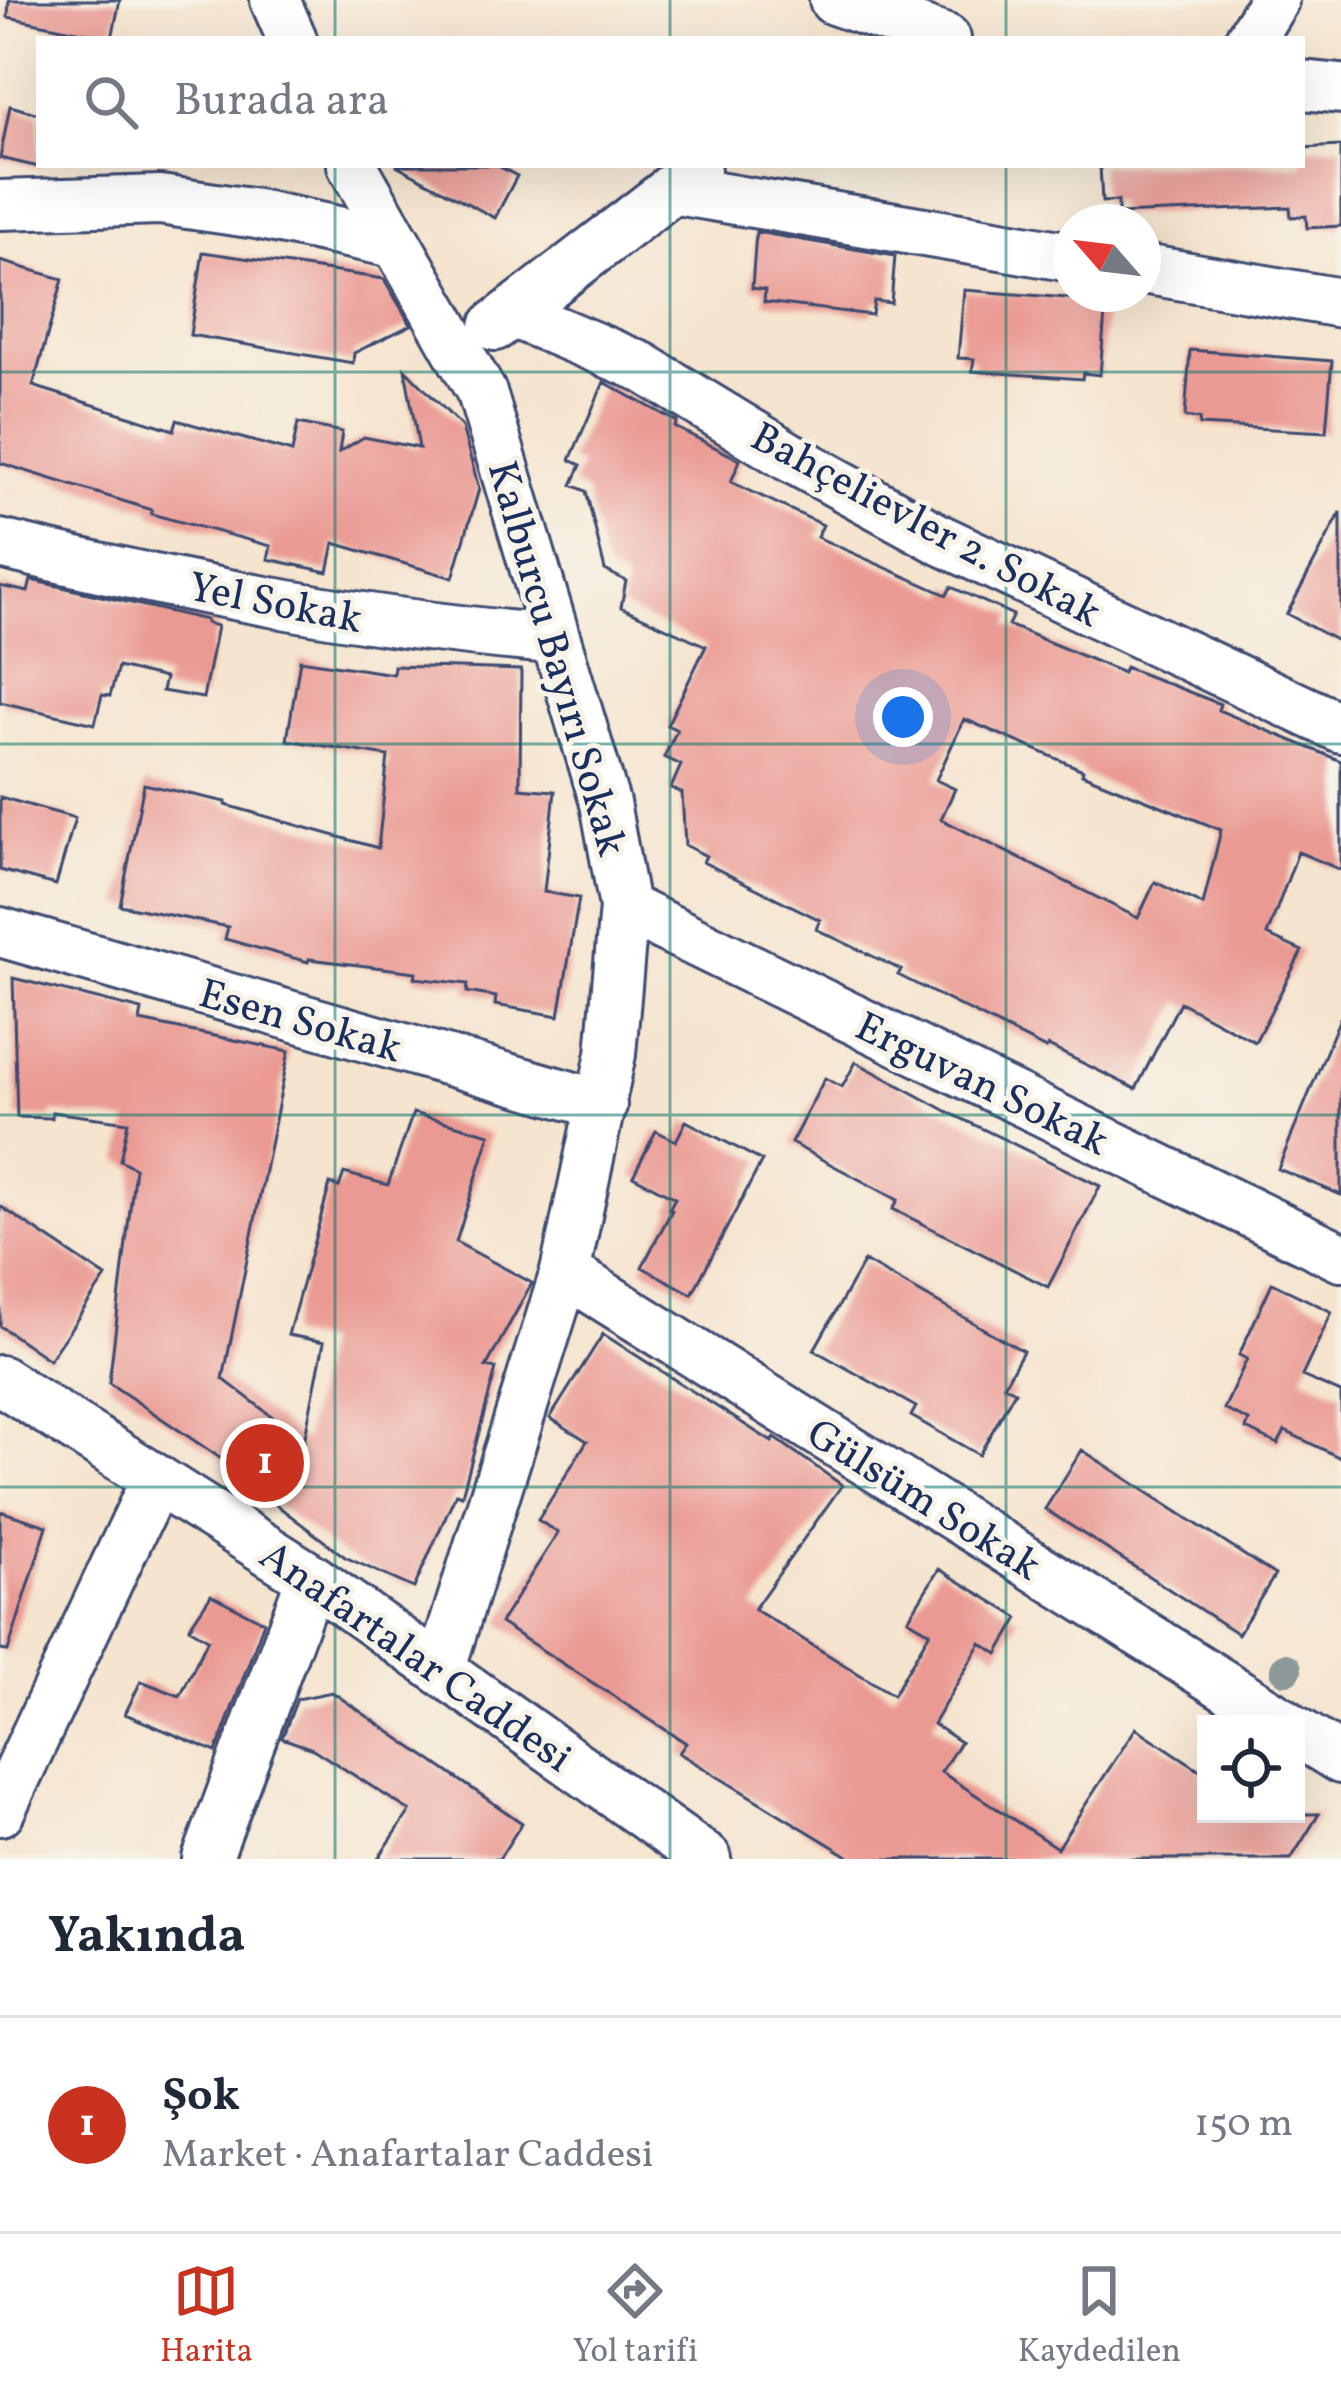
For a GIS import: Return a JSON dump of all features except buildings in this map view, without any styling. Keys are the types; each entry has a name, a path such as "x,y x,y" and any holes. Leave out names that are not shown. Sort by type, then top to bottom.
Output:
{"street":[{"path":"274,0 291,36"},
{"path":"835,0 937,36"},
{"path":"1252,36 1274,0"},
{"path":"1305,86 1341,89"},
{"name":"Kalburcu Bayırı Sokak","path":"354,168 482,393 605,803 624,908 618,1004 602,1105 565,1272 441,1667"},
{"path":"458,348 515,314 688,177 1053,253"},
{"path":"0,205 160,200 257,214 394,243"},
{"path":"1161,272 1341,303"},
{"name":"Bahçelievler 2. Sokak","path":"515,314 642,367 788,456 941,540 1341,728"},
{"name":"Yel Sokak","path":"0,544 326,612 440,631 554,639"},
{"name":"Erguvan Sokak","path":"624,908 1341,1257"},
{"name":"Esen Sokak","path":"0,932 602,1105"},
{"name":"Gülsüm Sokak","path":"565,1272 1272,1715"},
{"name":"Anafartalar Caddesi","path":"0,1380 311,1578 707,1859"},
{"path":"0,1811 156,1479"},
{"path":"207,1859 311,1578"},
{"path":"1305,1737 1341,1759"}],"place":[{"name":"Şok","path":"265,1463"}]}
